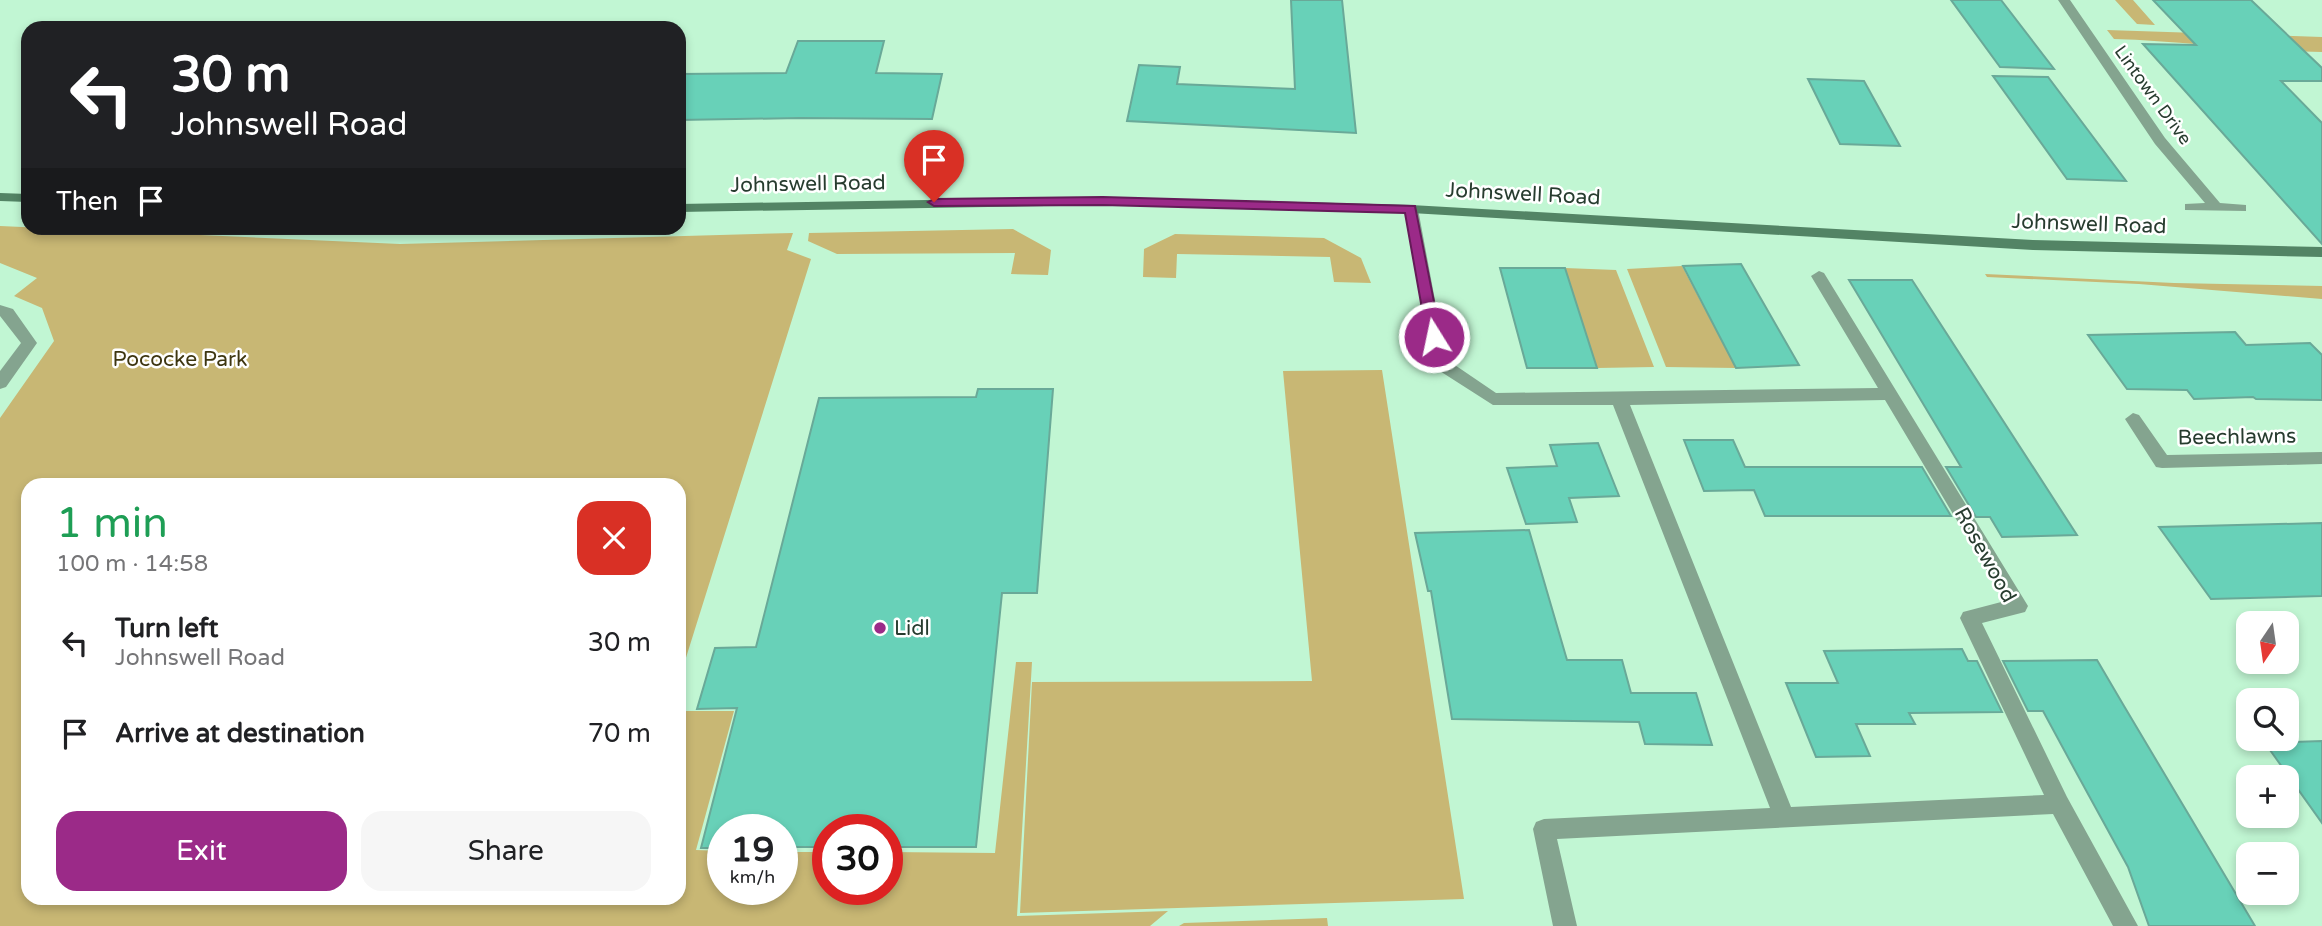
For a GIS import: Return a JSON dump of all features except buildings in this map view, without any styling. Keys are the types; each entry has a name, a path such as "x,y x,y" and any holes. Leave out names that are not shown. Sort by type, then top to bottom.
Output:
{"street":[{"name":"Lintown Drive","path":"2064,0 2160,141 2216,207"},
{"path":"0,197 21,198"},
{"name":"Johnswell Road","path":"686,208 1103,201 1410,209 2033,245 2322,252"},
{"path":"2190,207 2241,208"},
{"path":"1410,209 1438,362 1493,399 1891,394"},
{"name":"Rosewood","path":"1819,276 2018,606 1970,618 2059,804 2126,926"},
{"path":"0,310 7,313 29,343 0,383"},
{"path":"1619,399 1785,818"},
{"name":"Beechlawns","path":"2133,419 2162,462 2322,458"},
{"path":"1565,926 1544,830 2059,804"}],"green space":[{"path":"2115,0 2133,0 2155,25 2137,24"},
{"path":"2107,30 2322,37 2322,52 2114,39"},
{"name":"Pococke Park","path":"0,226 21,227 21,235 200,235 400,244 793,233 787,250 811,259 686,658 686,478 21,478 21,905 686,905 686,711 734,711 696,850 707,850 707,905 798,905 798,852 812,852 812,905 903,905 903,852 995,853 1016,662 1032,662 1017,916 1168,911 1150,926 0,926 0,418 54,341 42,308 14,296 37,278 0,263"},
{"path":"1013,229 1051,250 1048,275 1011,274 1015,253 837,254 808,241 809,233"},
{"path":"1175,234 1324,238 1361,258 1371,283 1334,282 1330,257 1177,254 1176,278 1143,277 1144,249"},
{"path":"1682,266 1736,368 1666,367 1627,269"},
{"path":"1565,268 1616,270 1654,367 1597,368"},
{"path":"1985,274 2174,283 2322,286 2322,299 2139,284 1987,277"},
{"path":"1382,370 1464,899 1020,913 1032,682 1312,681 1283,371"},
{"path":"1327,918 1328,926 1179,926 1184,923"}],"place":[{"name":"Lidl","path":"880,628"}],"route":[{"path":"934,202 1103,201 1410,209 1434,337"}]}
